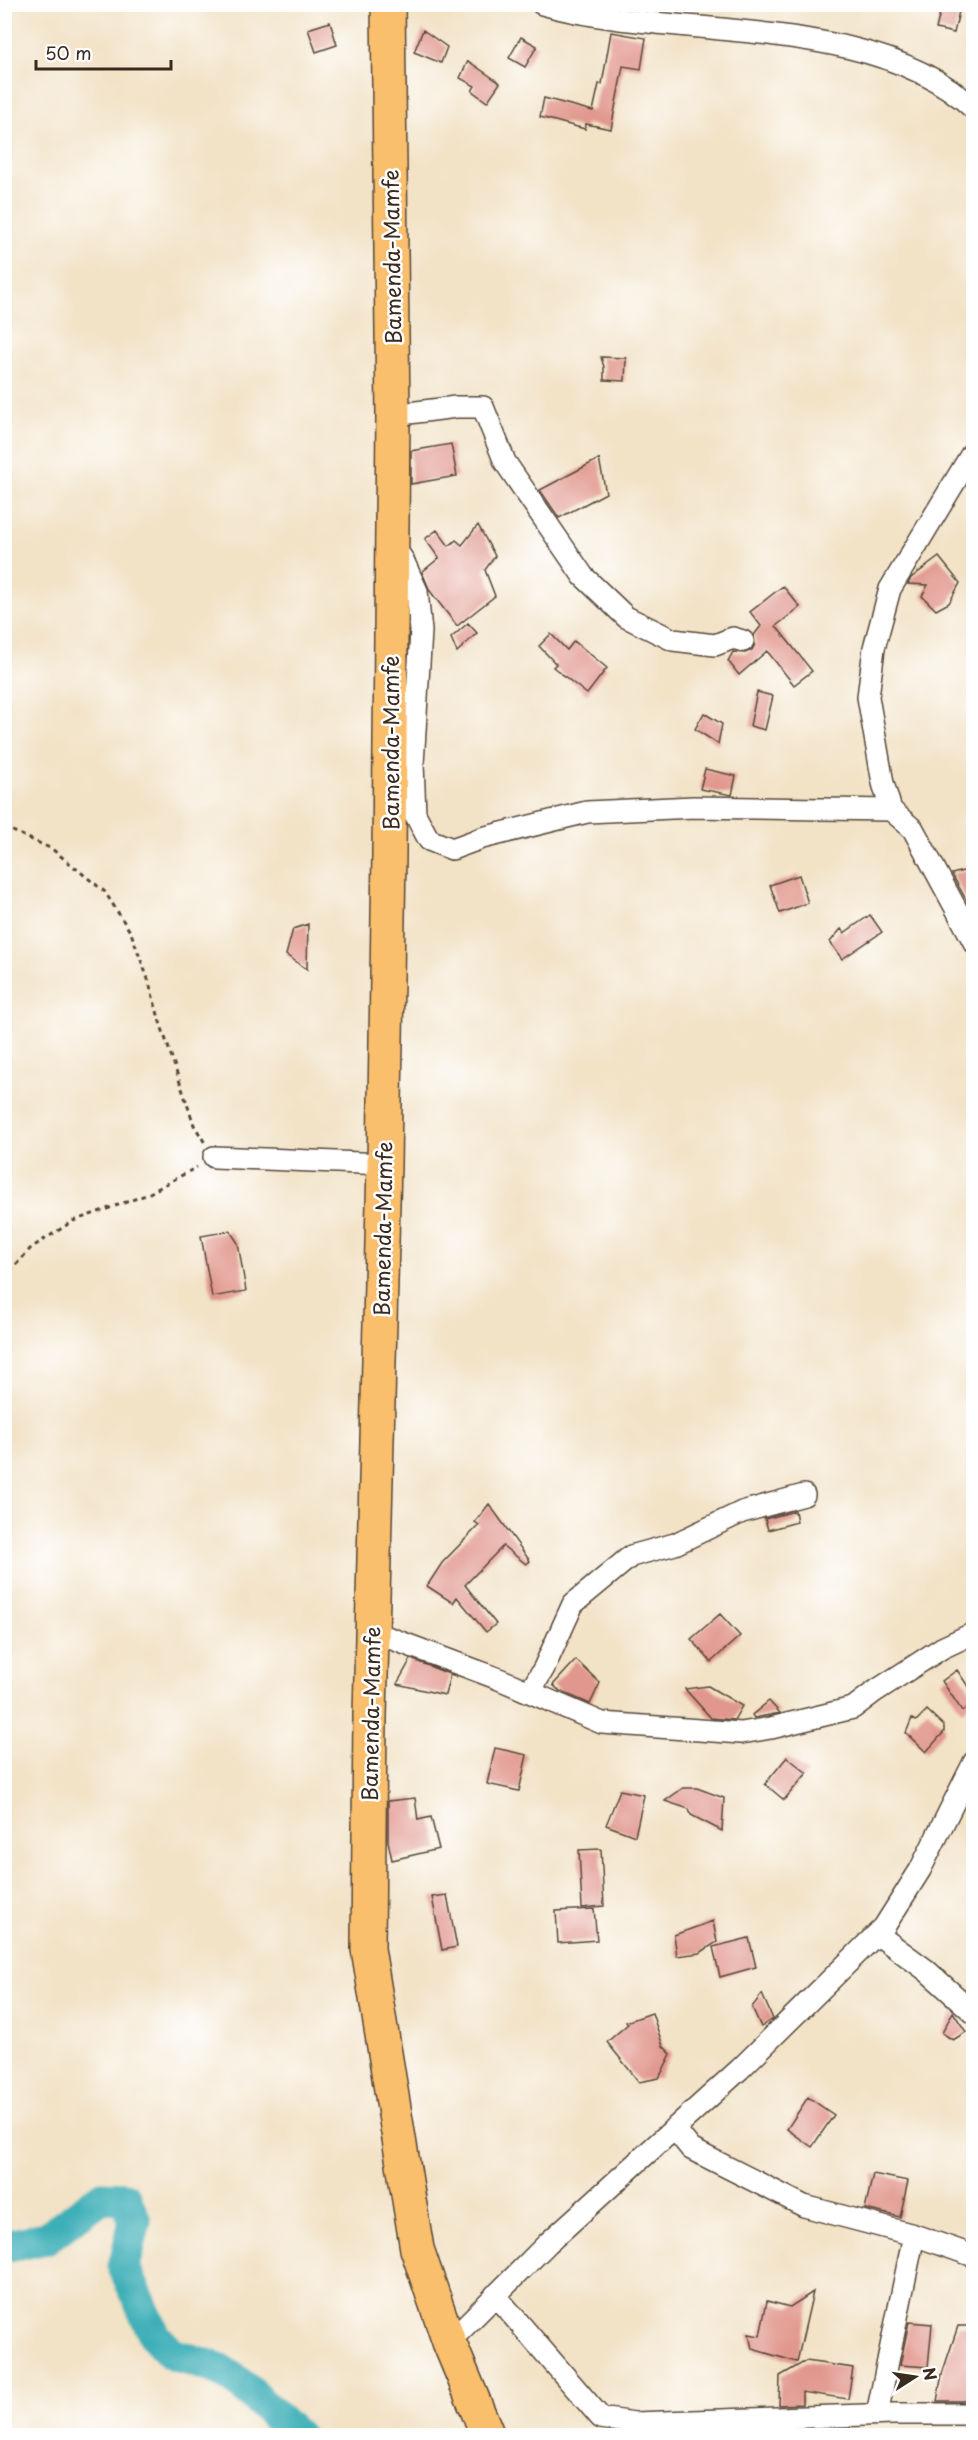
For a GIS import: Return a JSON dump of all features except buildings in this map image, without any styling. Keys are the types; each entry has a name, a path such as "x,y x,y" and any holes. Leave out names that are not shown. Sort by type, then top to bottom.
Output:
{"highway":[{"name":"Bamenda-Mamfe","path":"388,4 393,415 392,543 384,1164 372,1631 368,1949 417,2249 448,2342 488,2436"}],"street":[{"path":"542,4 572,13 743,32 858,50 905,66 936,81 974,109"},
{"path":"393,415 456,407 483,407 505,462 583,576 626,617 674,640 716,645 733,638 743,641"},
{"path":"974,450 890,589 873,648 868,696 883,783 891,810 913,829 974,942"},
{"path":"392,543 403,560 417,591 421,631 412,764 415,814 429,840 452,849 482,838 587,812 694,807 891,810"},
{"path":"214,1157 384,1164"},
{"path":"530,1692 544,1668 573,1605 631,1556 675,1544 742,1512 804,1495"},
{"path":"372,1631 530,1692 602,1723 741,1733 853,1708 942,1648 974,1632"},
{"path":"448,2342 548,2243 740,2069 877,1934 920,1870 974,1762"},
{"path":"877,1934 926,1970 974,2013"},
{"path":"674,2128 691,2149 804,2206 914,2235 974,2256"},
{"path":"877,2414 914,2235"},
{"path":"495,2295 601,2418 634,2423 877,2414 974,2414"}],"path":[{"path":"4,827 52,849 105,892 121,916 131,933 148,979 194,1125 214,1157 146,1195 73,1221 31,1248 4,1278"}],"waterway":[{"path":"4,2247 46,2238 102,2197 125,2198 135,2221 124,2267 155,2336 172,2354 219,2369 241,2384 297,2436"}]}
